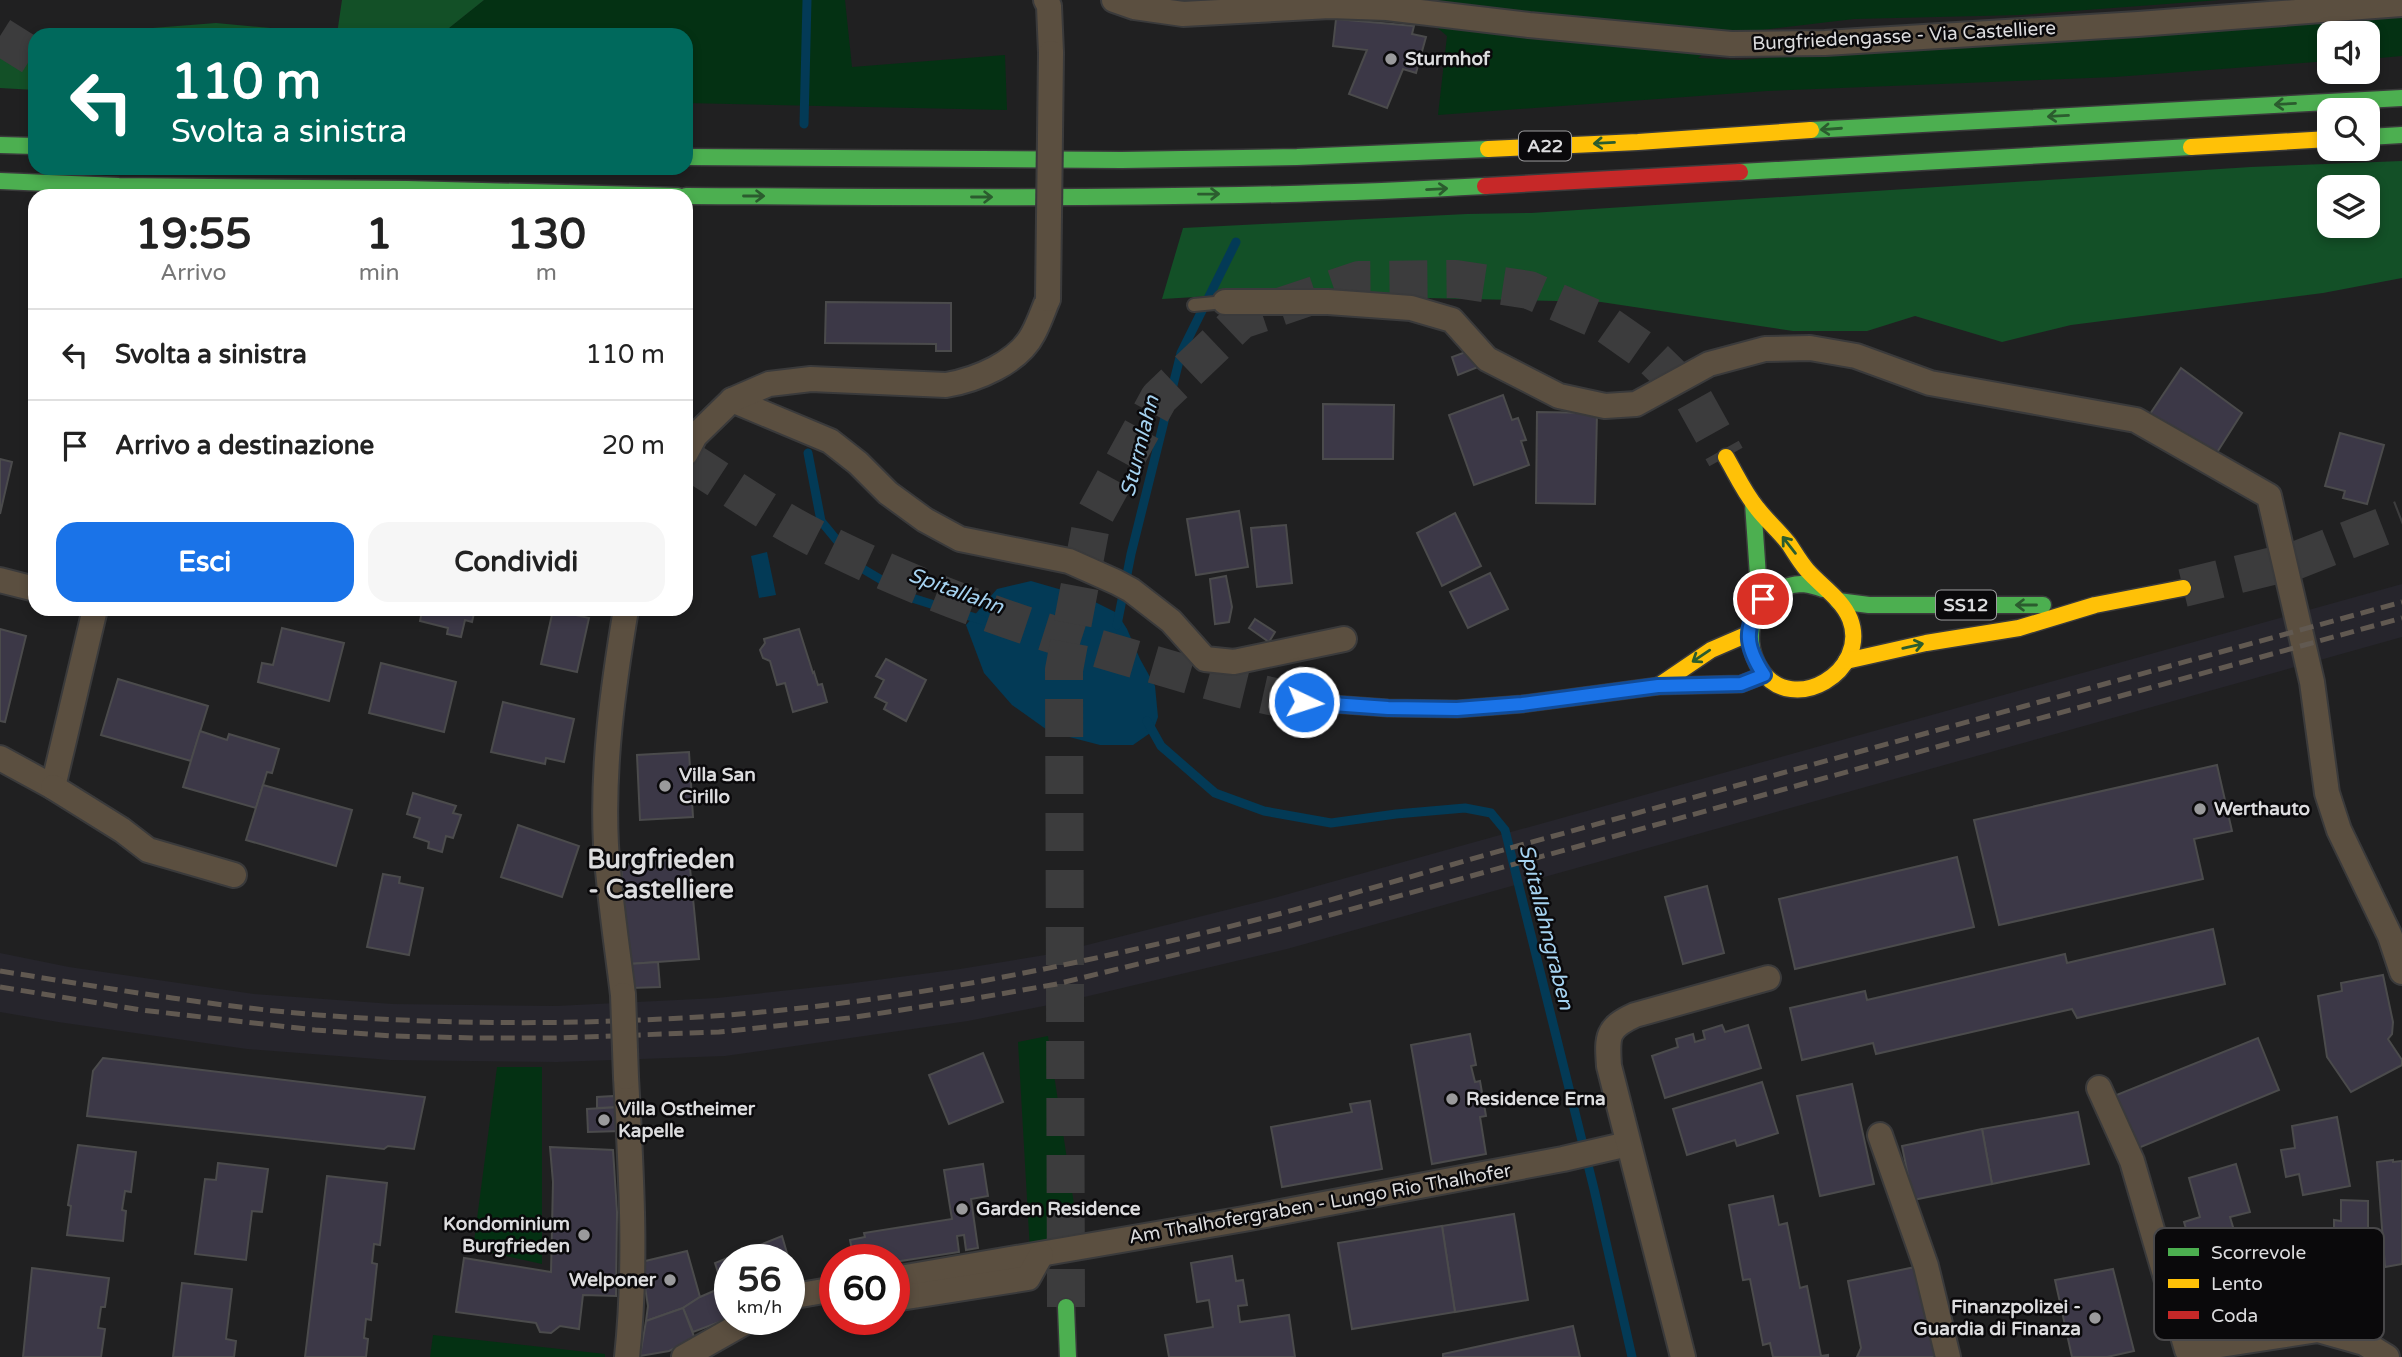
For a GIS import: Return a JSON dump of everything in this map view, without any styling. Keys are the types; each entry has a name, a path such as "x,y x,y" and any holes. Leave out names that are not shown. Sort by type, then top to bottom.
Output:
{"main road":[{"name":"A22","path":"693,157 1122,160 1297,157 1638,142 1885,125 2402,98"},
{"path":"2380,136 2402,135"},
{"name":"A22","path":"693,196 1075,197 1357,193 2317,140"},
{"path":"0,145 28,146"},
{"path":"0,181 132,186 407,189"},
{"path":"1726,457 1753,503 1823,589 1838,601 1850,619 1853,640 1846,662"},
{"path":"1753,503 1758,576 1763,599"},
{"path":"1304,702 1388,708 1457,709 1522,704 1658,686 1741,684 1764,675 1752,656 1748,634 1752,615 1763,599 1781,587 1802,584 1823,589"},
{"name":"SS12","path":"1764,675 1780,685 1809,688 1835,677 1846,662 1926,643 2019,628 2095,605 2183,588"},
{"name":"SS12","path":"1838,601 1868,605 2095,605"},
{"path":"1658,686 1711,650 1748,634"},
{"path":"1066,1307 1068,1357"}],"street":[{"name":"Burgfriedengasse - Via Castelliere","path":"1114,0 1134,7 1182,14 1330,6 1387,8 1731,44 1852,41 2402,4"},
{"path":"693,440 732,400 769,384 811,379 946,385 968,381 1009,360 1032,337 1048,299 1052,2"},
{"path":"1221,303 1328,302 1411,308 1452,320 1487,359 1559,397 1605,406 1636,404 1709,364 1765,349 1810,348 1856,356 1930,383 2136,420 2269,496 2312,681 2327,793 2339,830 2390,936 2402,972"},
{"path":"732,400 830,441 858,463 888,493 925,520 960,539 1069,561 1124,586 1171,621 1205,659 1234,662 1344,639"},
{"path":"0,580 28,587"},
{"path":"53,787 93,616"},
{"path":"625,616 615,671 606,760 606,845 623,995 633,1205 633,1302 627,1357"},
{"path":"0,758 53,787 122,830 148,850 234,875"},
{"path":"1683,1357 1609,1066 1607,1039 1618,1023 1635,1015 1768,978"},
{"path":"2099,1088 2132,1161 2154,1237"},
{"path":"1880,1135 1926,1266 1948,1357"},
{"name":"Am Thalhofergraben - Lungo Rio Thalhofer","path":"910,1276 1041,1255 1628,1144"},
{"path":"910,1297 1028,1278 1041,1255"},
{"path":"684,1357 723,1335"},
{"path":"2184,1340 2187,1350 2252,1340"},
{"path":"2353,1340 2364,1343 2387,1357"}],"lane":[{"path":"1194,305 1221,303"}],"shaded area":[{"path":"2402,584 2402,637 1287,949 1059,1003 968,1021 725,1056 557,1062 390,1060 247,1049 0,1012 0,953 69,967 254,994 393,1004 556,1006 717,998 960,969 1051,954 1274,898"}],"green space":[{"path":"342,0 484,0 449,28 338,28"},
{"path":"484,0 845,0 852,67 1005,55 1007,110 693,103 693,28 449,28"},
{"path":"1405,0 2220,0 2020,15 1854,19 1728,34 1698,58 1740,60 2402,10 2402,56 2380,58 2380,21 2317,21 2317,62 2115,77 1767,91 1438,115 1447,36"},
{"path":"216,23 271,28 152,28"},
{"path":"28,38 28,90 0,88 0,40"},
{"path":"2402,161 2402,278 2323,293 2071,325 2002,342 1915,316 1867,331 1793,331 1601,302 1246,294 1162,299 1183,228 1531,213 2251,167"},
{"path":"1048,1036 1080,1243 1030,1251 1018,1042"},
{"path":"497,1067 542,1067 542,1264 473,1249"},
{"path":"433,1335 605,1354 605,1357 430,1357"}],"water":[{"path":"767,552 776,595 759,598 751,556"},
{"path":"1031,581 1083,596 1117,613 1155,686 1158,717 1153,731 1133,745 1100,745 1050,732 1012,705 984,673 966,625 997,589"}],"building":[{"name":"Sturmhof","path":"1336,19 1414,26 1412,34 1426,37 1416,73 1403,69 1387,108 1349,94 1367,50 1333,46"},
{"path":"826,302 951,303 951,351 936,351 936,344 825,343"},
{"path":"1471,350 1478,367 1458,375 1452,357"},
{"path":"2181,368 2242,413 2214,457 2150,414"},
{"path":"1503,395 1512,420 1518,418 1526,440 1521,441 1529,465 1474,485 1449,415"},
{"path":"1323,404 1394,405 1393,459 1323,459"},
{"path":"1537,412 1597,413 1595,504 1536,503"},
{"path":"2340,433 2384,445 2367,504 2343,498 2345,491 2325,486"},
{"path":"0,459 12,462 0,514"},
{"path":"1239,511 1248,567 1196,575 1187,519"},
{"path":"1455,513 1481,566 1442,586 1417,533"},
{"path":"1286,525 1292,583 1257,587 1251,528"},
{"path":"1490,573 1508,609 1468,628 1450,592"},
{"path":"1226,576 1232,607 1229,622 1215,624 1210,579"},
{"path":"421,616 473,616 472,622 465,620 461,637 447,634 448,628 420,621"},
{"path":"552,616 589,618 577,672 541,664"},
{"path":"1255,619 1275,632 1269,642 1249,628"},
{"path":"282,628 344,643 329,701 258,682 262,663 273,665"},
{"path":"0,629 26,636 5,722 0,721"},
{"path":"799,629 813,673 818,685 822,684 827,702 793,712 785,683 777,685 770,661 763,658 760,650 765,643 764,639"},
{"path":"886,659 926,680 906,721 884,709 887,703 875,697 884,680 876,676"},
{"path":"381,663 456,682 444,732 369,713"},
{"path":"118,679 208,706 191,761 101,735"},
{"path":"503,702 574,719 564,762 546,758 545,764 491,752"},
{"path":"200,731 227,740 229,734 279,749 272,773 267,772 256,808 183,787"},
{"name":"Villa San Cirillo","path":"689,752 693,817 640,820 637,755"},
{"path":"2217,765 2232,831 2194,839 2203,879 1999,925 1974,820"},
{"path":"263,785 352,810 336,866 246,840"},
{"path":"413,793 456,806 453,813 461,815 453,838 446,836 442,852 428,848 429,842 414,837 420,818 407,814"},
{"path":"518,825 579,846 562,897 501,877"},
{"path":"1957,857 1974,927 1795,969 1779,899"},
{"path":"689,858 699,959 629,964 621,865"},
{"path":"383,874 400,877 399,883 423,888 409,955 367,947"},
{"path":"1707,886 1724,953 1683,964 1665,897"},
{"path":"2213,929 2225,984 2077,1018 2072,1009 1876,1054 1873,1043 1802,1060 1790,1008 1865,991 1867,1000 2065,954 2067,963"},
{"path":"658,962 660,987 631,988 629,964"},
{"path":"2383,975 2393,1022 2392,1034 2388,1039 2402,1060 2402,1065 2351,1092 2327,1057 2318,996 2342,991 2341,983"},
{"path":"1722,1025 1725,1032 1748,1025 1761,1068 1665,1098 1652,1056 1678,1047 1676,1039 1693,1034 1695,1042 1705,1039 1703,1031"},
{"name":"Residence Erna","path":"1470,1034 1476,1065 1471,1066 1475,1082 1480,1081 1486,1116 1480,1117 1486,1154 1432,1164 1411,1045"},
{"path":"2258,1038 2279,1090 2136,1149 2114,1096"},
{"path":"983,1053 1003,1102 949,1124 929,1075"},
{"path":"103,1058 425,1097 414,1149 388,1146 384,1149 87,1116 93,1071"},
{"path":"1762,1082 1778,1133 1737,1146 1735,1140 1687,1155 1673,1109"},
{"path":"1852,1084 1874,1184 1820,1196 1797,1096"},
{"path":"613,1096 620,1100 621,1107 597,1108 597,1097"},
{"path":"1370,1101 1382,1169 1282,1187 1271,1127 1352,1112 1350,1104"},
{"name":"Villa Ostheimer Kapelle","path":"621,1107 621,1131 588,1132 587,1109"},
{"path":"2078,1112 2089,1164 1992,1184 1982,1129"},
{"path":"2337,1117 2350,1186 2303,1195 2299,1174 2286,1177 2281,1150 2295,1148 2292,1126"},
{"path":"1982,1129 1992,1184 1913,1200 1902,1146"},
{"path":"78,1145 136,1152 131,1192 125,1191 122,1210 126,1211 123,1241 67,1235 71,1206 68,1205"},
{"name":"Kondominium Burgfrieden","path":"550,1147 613,1150 617,1212 616,1296 583,1295 579,1329 560,1326 551,1333 540,1332 536,1323 456,1312 464,1258 551,1272 553,1182"},
{"path":"2402,1161 2402,1264 2385,1267 2384,1228 2377,1162"},
{"path":"218,1163 268,1169 262,1212 252,1211 246,1260 195,1254 205,1179 216,1180"},
{"name":"Garden Residence","path":"983,1164 988,1196 971,1199 978,1248 966,1250 964,1235 957,1236 959,1252 910,1260 910,1244 851,1244 850,1240 865,1237 864,1233 952,1219 944,1170"},
{"path":"2236,1164 2250,1212 2230,1217 2233,1228 2186,1228 2184,1222 2200,1217 2189,1178"},
{"path":"327,1176 387,1183 380,1245 374,1244 372,1263 377,1264 371,1320 366,1319 366,1357 305,1357"},
{"path":"1773,1196 1779,1225 1787,1223 1800,1288 1807,1286 1821,1356 1828,1357 1773,1357 1770,1343 1763,1345 1750,1279 1743,1280 1729,1205"},
{"path":"2341,1200 2368,1201 2368,1228 2334,1228 2334,1220 2341,1221"},
{"path":"1514,1214 1528,1300 1455,1312 1442,1226"},
{"path":"1442,1226 1455,1312 1352,1329 1338,1243"},
{"path":"782,1236 784,1244 762,1244"},
{"name":"Welponer","path":"687,1251 700,1297 683,1308 646,1321 648,1306 641,1262"},
{"path":"1232,1256 1236,1281 1243,1280 1247,1305 1238,1306 1240,1322 1289,1315 1295,1357 1169,1357 1165,1335 1213,1327 1209,1300 1197,1302 1191,1263"},
{"path":"1915,1267 1935,1357 1857,1357 1861,1348 1848,1281"},
{"path":"32,1268 109,1278 105,1307 101,1307 98,1328 105,1329 101,1357 23,1357"},
{"path":"2113,1269 2134,1351 2107,1357 2072,1357 2055,1280"},
{"path":"182,1283 232,1289 226,1339 236,1341 234,1357 173,1357"},
{"path":"714,1291 714,1324 693,1332 683,1308"},
{"path":"683,1308 695,1339 669,1351 640,1356 646,1321"},
{"path":"1573,1326 1580,1357 1443,1357 1443,1354"}],"waterway":[{"name":"Spitallahn","path":"804,124 807,0"},
{"name":"Sturmlahn","path":"1117,625 1131,554 1181,353 1236,242"},
{"name":"Spitallahn","path":"808,453 821,521 858,566 912,598 982,620"},
{"name":"Spitallahngraben","path":"1147,721 1161,746 1215,793 1264,811 1331,823 1465,808 1491,813 1505,830 1594,1189 1632,1357"}],"tunnel":[{"path":"0,36 28,54"},
{"path":"1066,1307 1064,670 1092,520 1159,398 1241,320 1359,280 1456,279 1529,290 1603,322 1650,355 1692,396 1726,457"},
{"path":"693,464 797,528 853,557 934,592 1017,623 1102,650 1224,685 1304,702"},
{"path":"2183,588 2297,560 2402,519"}],"railway":[{"path":"0,971 238,1007 318,1015 466,1022 614,1021 713,1016 784,1010 924,991 1064,965 1271,916 2402,602"},
{"path":"0,987 141,1010 392,1036 556,1038 719,1032 849,1018 1057,984 1280,929 2402,618"}],"traffic: fast":[{"path":"1811,130 2402,98"},
{"path":"2380,136 2402,135"},
{"path":"0,145 28,146"},
{"path":"1740,172 2191,147"},
{"path":"693,157 1122,160 1297,157 1488,149"},
{"path":"0,181 119,186 407,189"},
{"path":"693,196 1185,196 1485,186"},
{"path":"1753,503 1758,576 1763,599"},
{"path":"1761,670 1751,642 1752,628 1763,603 1773,593 1786,587 1804,584 1823,589"},
{"path":"1838,601 1869,605 2043,605"},
{"path":"1304,702 1388,708 1457,709 1522,704 1658,686 1741,684 1764,675"},
{"path":"1066,1307 1068,1357"}],"traffic: slow":[{"path":"1488,149 1811,130"},
{"path":"2191,147 2317,140"},
{"path":"1726,457 1757,508 1789,544 1807,570 1842,605 1850,619 1853,638 1849,656 1839,670 1825,682 1808,688 1791,689 1775,683 1761,670"},
{"path":"1846,661 1926,643 2019,628 2095,605 2183,588"},
{"path":"1658,686 1711,650 1748,634"}],"traffic: jam":[{"path":"1485,186 1740,172"}],"place":[{"name":"Sturmhof","path":"1391,59"},
{"name":"Villa San Cirillo","path":"665,786"},
{"name":"Werthauto","path":"2200,809"},
{"name":"Residence Erna","path":"1452,1099"},
{"name":"Villa Ostheimer Kapelle","path":"604,1120"},
{"name":"Garden Residence","path":"962,1209"},
{"name":"Kondominium Burgfrieden","path":"584,1235"},
{"name":"Welponer","path":"670,1280"},
{"name":"Finanzpolizei - Guardia di Finanza","path":"2095,1318"}],"district":[{"name":"Burgfrieden - Castelliere","path":"661,874"}],"route":[{"path":"1304,702 1388,708 1457,709 1522,704 1658,686 1741,684 1764,675 1752,656 1748,634 1752,615 1763,599"}]}
